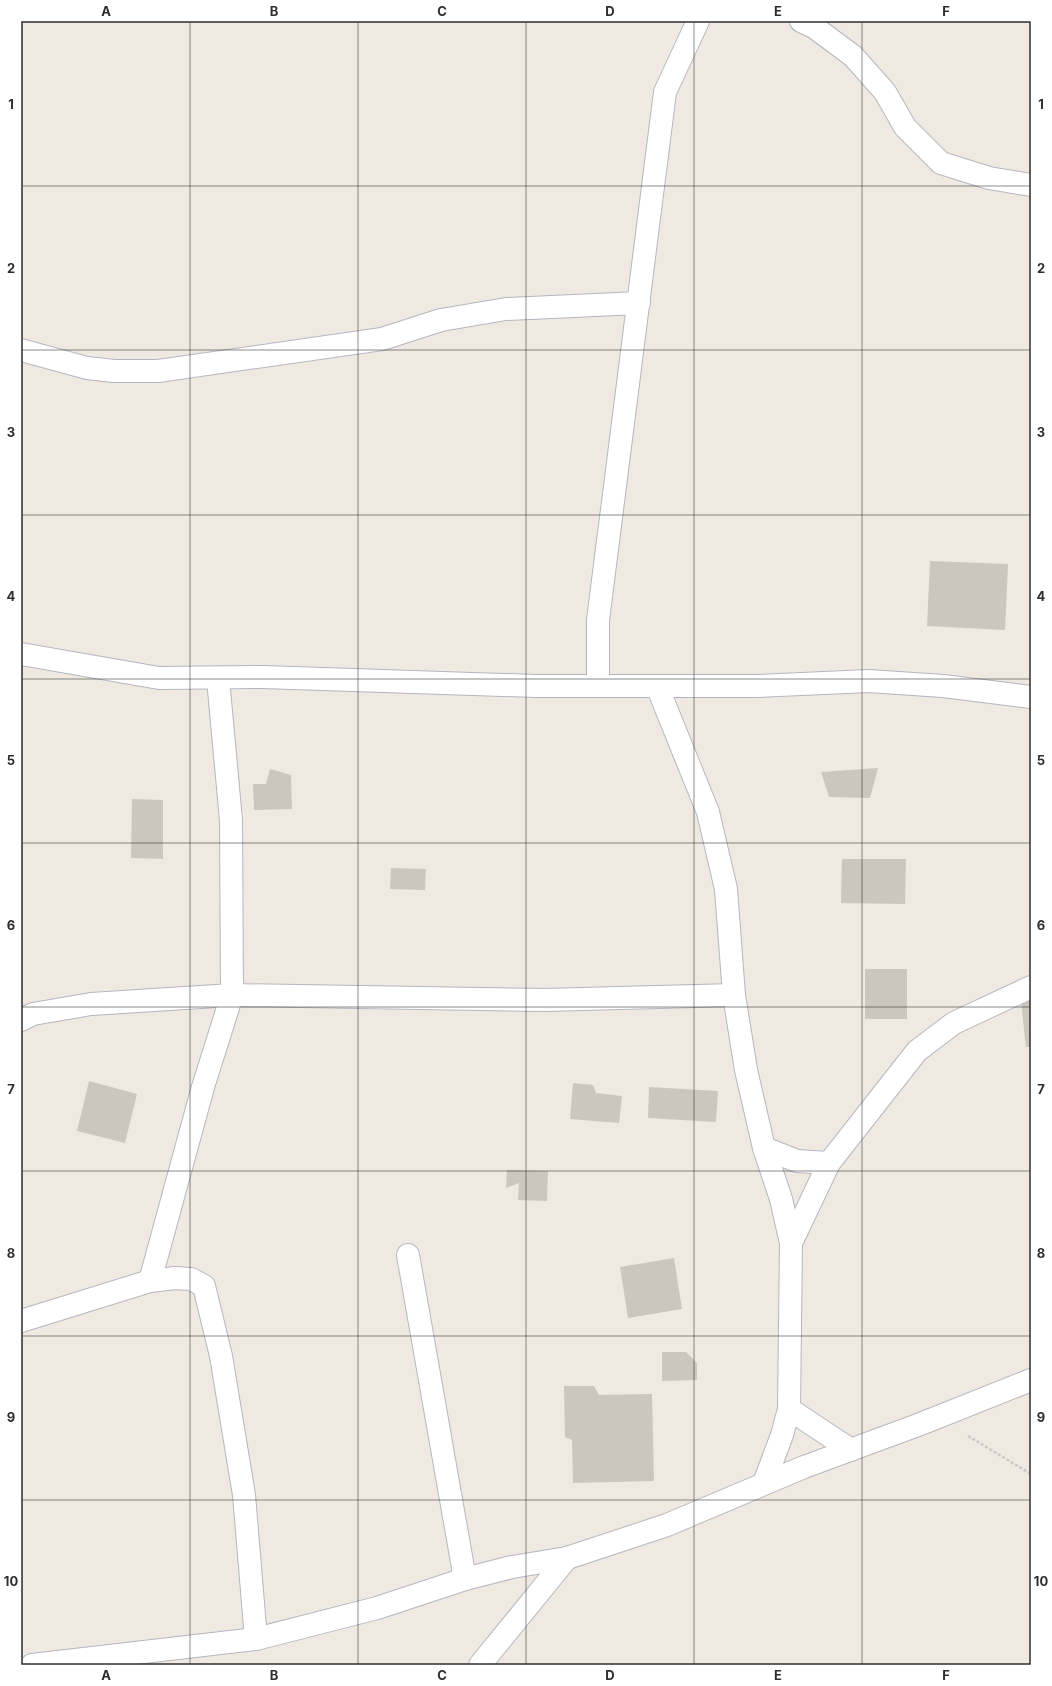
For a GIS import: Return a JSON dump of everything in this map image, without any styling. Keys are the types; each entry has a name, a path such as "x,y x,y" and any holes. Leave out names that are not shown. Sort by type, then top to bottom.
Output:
{"street":[{"path":"598,685 598,620 665,92 698,21"},
{"path":"801,21 814,27 853,56 885,92 905,127 941,163 989,178 1031,186"},
{"path":"21,350 88,368 158,371 382,339 441,320 506,309 639,303"},
{"path":"21,654 159,678 218,679 263,677 536,686 757,686 869,682 943,686 1031,697"},
{"path":"150,1280 203,1087 232,995 231,820 218,679"},
{"path":"657,686 708,812 726,889 734,995 746,1070 764,1148 781,1199 791,1243 789,1409 782,1435 764,1483"},
{"path":"791,1243 830,1163 917,1051 954,1023 1031,987"},
{"path":"21,1020 33,1014 91,1004 232,995 544,1000 734,995"},
{"path":"764,1148 797,1161 830,1163"},
{"path":"408,1256 465,1579"},
{"path":"21,1321 150,1280 175,1278 191,1279 204,1286 208,1297 221,1356 244,1494 256,1639"},
{"path":"32,1665 256,1639 377,1608 465,1579 512,1567 567,1558 668,1525 764,1483 938,1418 1031,1380"},
{"path":"789,1409 851,1450"},
{"path":"480,1665 567,1558"}],"path":[{"path":"938,1418 1031,1474"}],"building":[{"path":"930,561 1008,564 1005,630 927,626"},
{"path":"878,768 870,798 829,797 821,772"},
{"path":"270,769 291,775 292,809 254,810 253,784 266,784"},
{"path":"132,799 163,800 163,859 131,858"},
{"path":"842,859 906,859 905,904 841,903"},
{"path":"391,868 426,869 425,890 390,889"},
{"path":"865,969 907,969 907,1019 865,1019"},
{"path":"1020,992 1031,994 1031,1047 1026,1047"},
{"path":"89,1081 137,1094 125,1143 77,1131"},
{"path":"573,1083 593,1085 596,1093 622,1096 619,1123 570,1119"},
{"path":"649,1087 718,1091 716,1122 648,1118"},
{"path":"507,1170 548,1171 547,1201 518,1200 519,1183 506,1188"},
{"path":"674,1258 682,1309 628,1318 620,1267"},
{"path":"662,1352 686,1352 697,1363 697,1380 662,1381"},
{"path":"564,1386 594,1386 599,1395 652,1394 654,1481 573,1483 572,1440 565,1437"}]}
